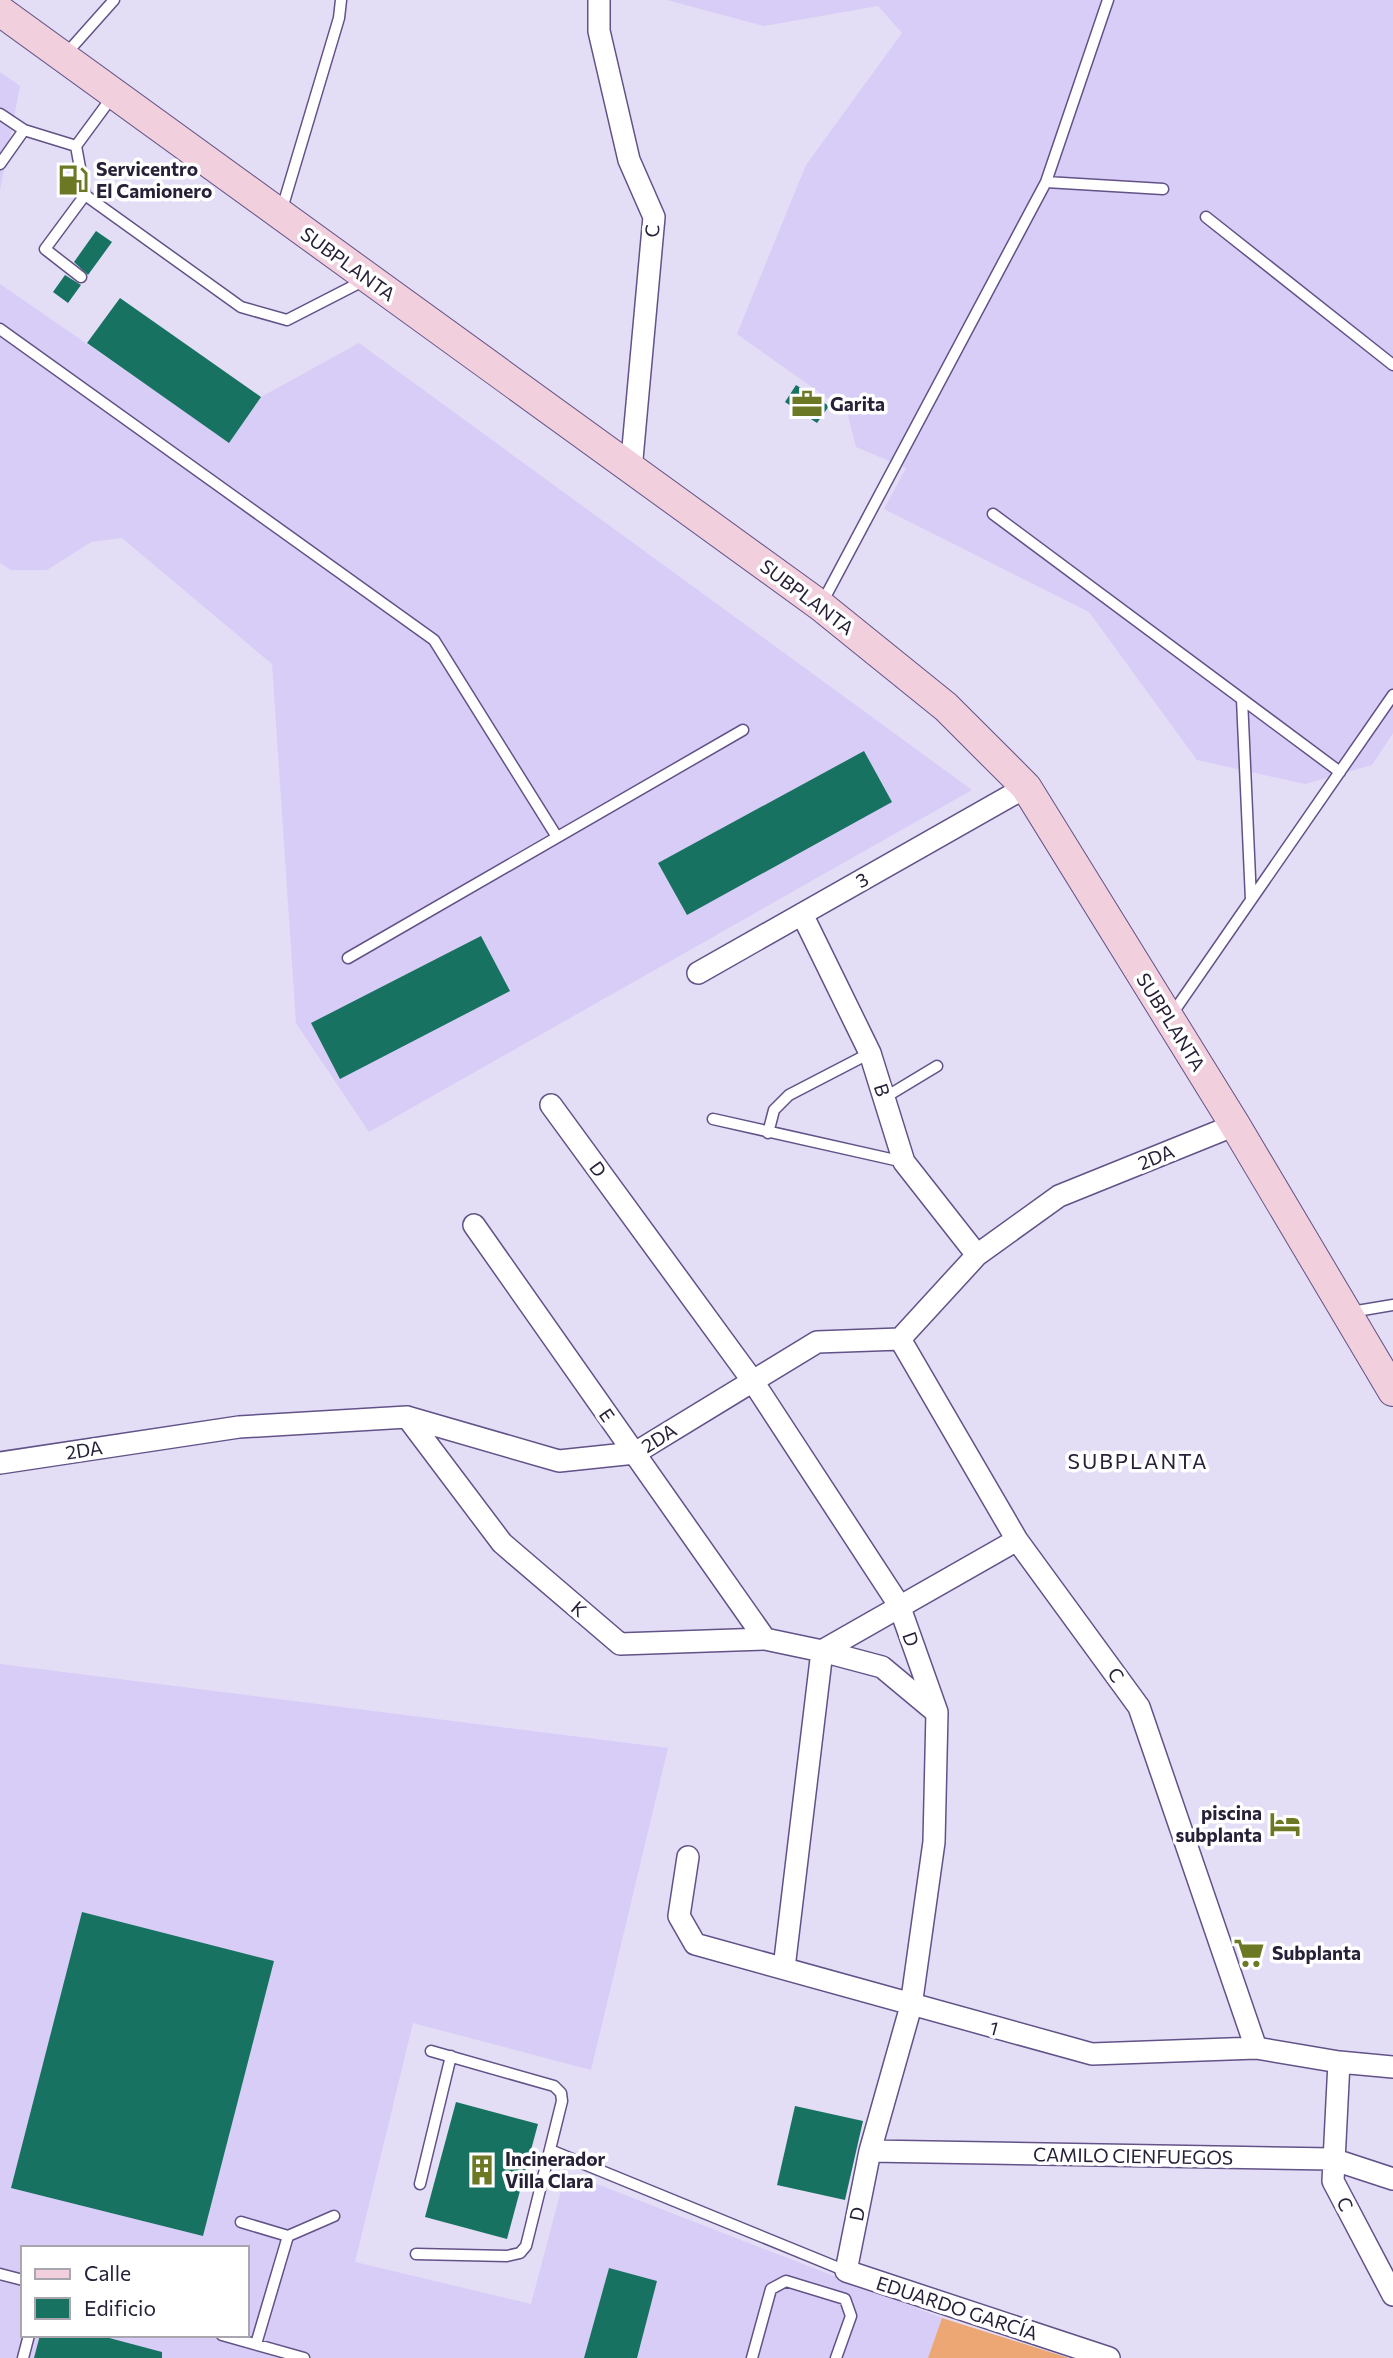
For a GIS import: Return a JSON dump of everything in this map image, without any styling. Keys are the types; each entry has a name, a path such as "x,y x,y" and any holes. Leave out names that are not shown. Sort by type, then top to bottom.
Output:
{"street":[{"name":"C","path":"599,0 599,31 629,160 654,217 631,470"},
{"name":"SUBPLANTA","path":"0,11 821,606 946,707 1026,787 1235,1125 1393,1391"},
{"name":"3","path":"698,973 1026,787"},
{"name":"B","path":"802,914 870,1053 904,1162 977,1255"},
{"name":"D","path":"551,1105 752,1380 900,1607 937,1712 934,1842 911,2006 870,2151 846,2271"},
{"name":"2DA","path":"0,1463 239,1427 407,1417 559,1461 635,1453 817,1342 900,1339 977,1255 1059,1196 1235,1125"},
{"name":"E","path":"474,1225 765,1639"},
{"name":"C","path":"900,1339 1017,1540 1139,1707 1256,2048"},
{"name":"K","path":"407,1417 502,1543 620,1644 765,1639 822,1651 883,1667 937,1712"},
{"path":"784,1968 822,1651 1017,1540"},
{"name":"1","path":"688,1857 679,1916 695,1944 1092,2054 1256,2048 1339,2063 1393,2067"},
{"name":"C","path":"1339,2063 1332,2159 1333,2181 1393,2295"},
{"name":"CAMILO CIENFUEGOS","path":"870,2151 1332,2159 1393,2179"},
{"name":"EDUARDO GARCÍA","path":"846,2271 1109,2358"}],"lane":[{"path":"94,0 104,10"},
{"path":"64,57 114,0"},
{"path":"280,215 339,18 341,0"},
{"path":"821,606 1046,182 1108,0"},
{"path":"114,94 76,146 85,195 241,307 287,320 368,279"},
{"path":"0,114 24,130 76,146"},
{"path":"0,164 24,130"},
{"path":"1046,182 1163,189"},
{"path":"80,277 45,249 85,195"},
{"path":"1206,217 1393,365"},
{"path":"0,329 433,640 557,837"},
{"path":"993,514 1339,772"},
{"path":"1169,1019 1393,695"},
{"path":"1242,699 1251,900"},
{"path":"348,958 743,730"},
{"path":"768,1133 774,1110 789,1095 870,1053"},
{"path":"884,1098 937,1066"},
{"path":"713,1119 904,1162"},
{"path":"1347,1313 1393,1305"},
{"path":"416,2253 507,2256 520,2253 526,2246 562,2101 561,2093 554,2086 431,2050"},
{"path":"421,2184 451,2056"},
{"path":"550,2150 846,2271"},
{"path":"241,2222 288,2236 334,2216"},
{"path":"256,2344 288,2236"},
{"path":"0,2274 21,2279"},
{"path":"752,2358 771,2289 786,2281 845,2299 851,2316 836,2358"},
{"path":"23,2358 28,2337"},
{"path":"230,2337 304,2358"}],"shaded area":[{"path":"667,0 1393,0 1393,733 1372,765 1305,784 1197,760 1089,612 884,509 906,468 856,447 847,412 737,334 806,165 902,33 878,6 764,26"},
{"path":"0,72 20,86 0,190"},
{"path":"0,284 229,442 261,397 359,343 972,790 369,1132 296,1023 272,664 122,538 91,542 47,570 11,570 0,563"},
{"path":"0,1664 668,1748 591,2070 413,2023 355,2262 531,2304 566,2172 942,2318 928,2358 0,2358"},
{"path":"942,2318 1069,2358 928,2358"}],"building":[{"path":"96,231 112,242 88,275 74,262"},
{"path":"65,275 81,285 68,303 53,292"},
{"path":"120,298 261,397 229,443 87,343"},
{"name":"Garita","path":"796,385 829,406 817,423 785,402"},
{"path":"864,751 892,802 687,915 658,863"},
{"path":"481,936 510,991 340,1079 311,1023"},
{"path":"82,1912 274,1961 203,2236 11,2188"},
{"name":"Incinerador Villa Clara","path":"456,2102 538,2124 507,2239 425,2217"},
{"path":"795,2106 863,2121 845,2200 777,2185"},
{"path":"609,2268 657,2281 637,2358 584,2358"},
{"path":"39,2337 106,2337 162,2352 162,2358 34,2358"}],"place":[{"name":"Servicentro El Camionero","path":"73,180"},
{"name":"Garita","path":"807,404"},
{"name":"piscina subplanta","path":"1285,1824"},
{"name":"Subplanta","path":"1249,1953"},
{"name":"Incinerador Villa Clara","path":"482,2170"}],"district":[{"name":"SUBPLANTA","path":"1138,1462"}]}
